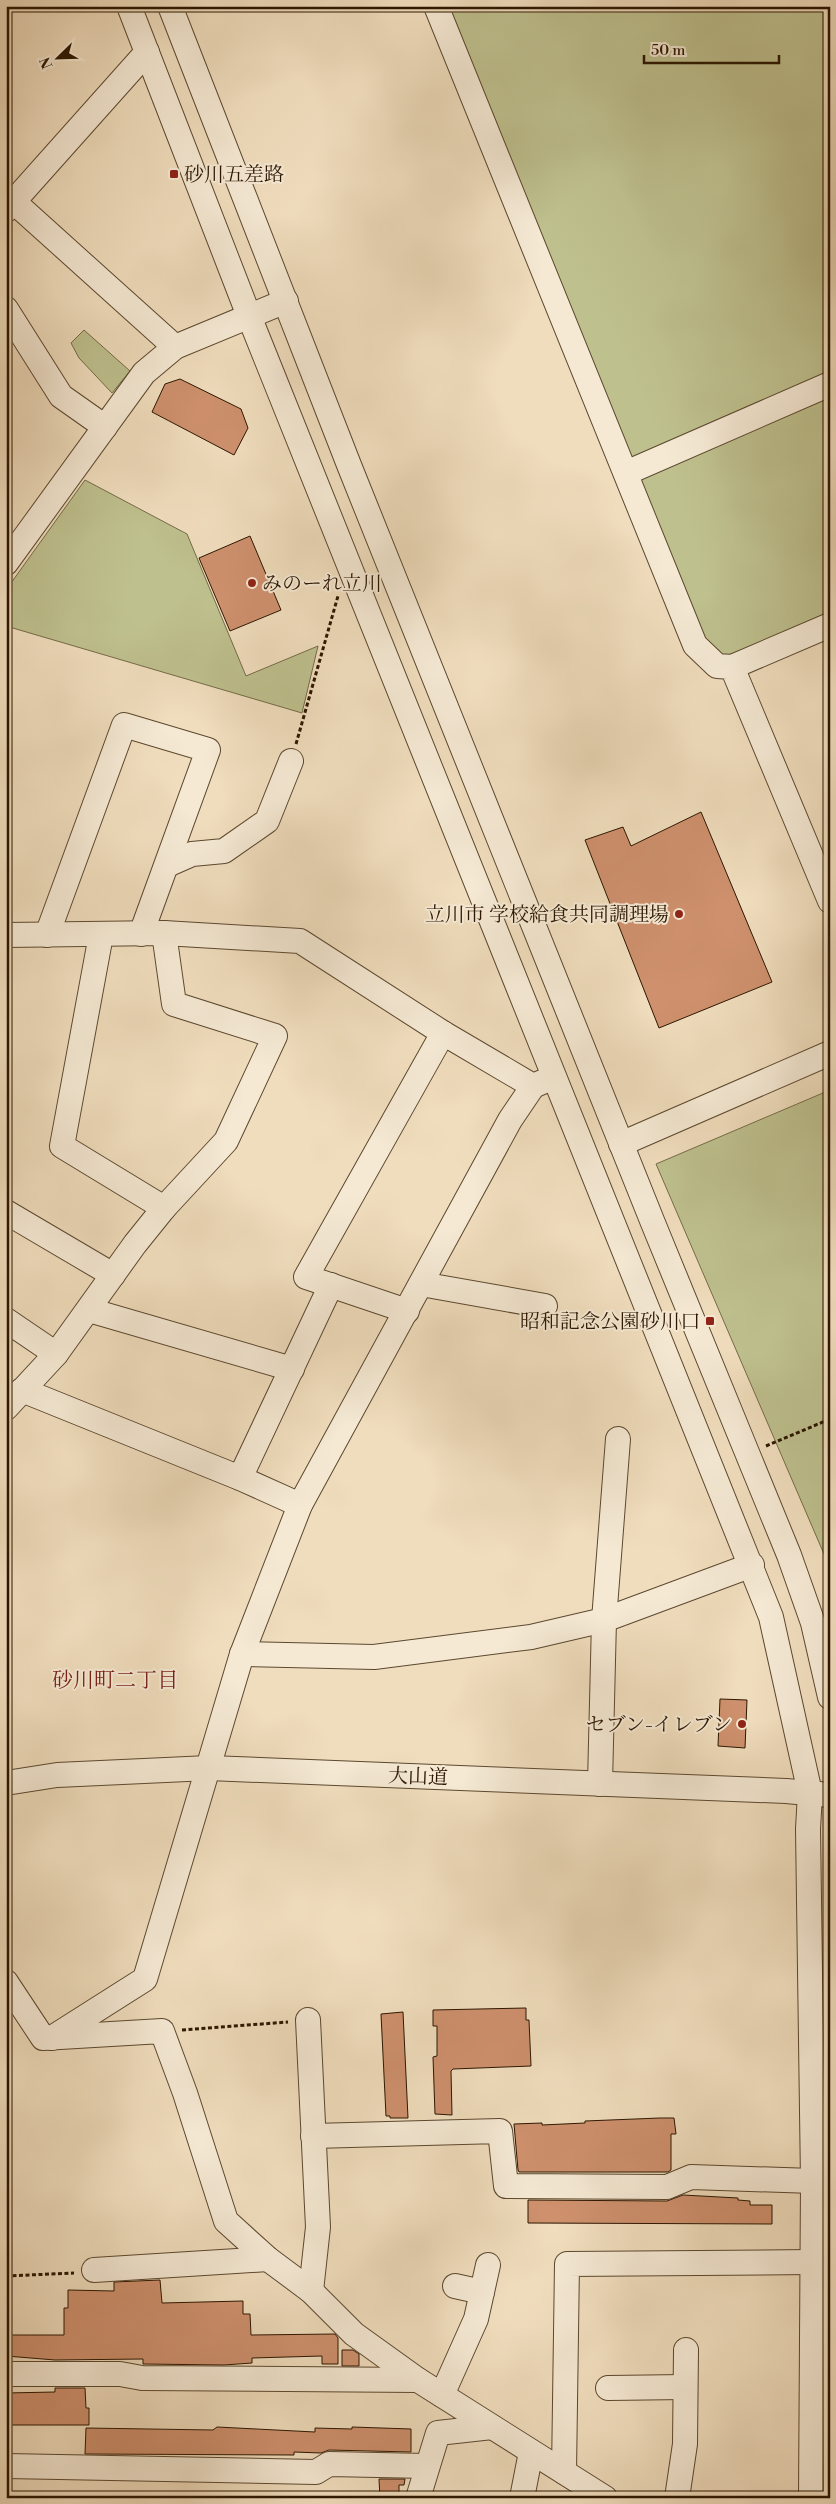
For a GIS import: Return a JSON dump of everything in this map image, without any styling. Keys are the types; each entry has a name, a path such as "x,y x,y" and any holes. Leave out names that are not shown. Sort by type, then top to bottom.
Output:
{"street":[{"path":"129,6 248,316 752,1565 771,1617 820,1794 808,1829 814,2181 812,2498"},
{"path":"170,6 352,475 644,1201 789,1555 813,1623 830,1697"},
{"path":"436,6 695,645 717,666 732,667 830,625"},
{"path":"146,52 10,206 176,347"},
{"path":"8,559 144,372 176,347 286,302"},
{"path":"6,309 61,396 104,427"},
{"path":"626,473 830,384"},
{"path":"732,667 830,901"},
{"path":"6,1408 56,1354 164,1208 226,1141 275,1036 174,1004 153,933 167,865 208,750 124,725 47,935"},
{"path":"167,865 192,854 224,852 267,821 291,761"},
{"path":"6,935 153,933 300,941 443,1033 533,1086"},
{"path":"101,935 62,1146 164,1208"},
{"path":"407,1311 306,1277 443,1033"},
{"path":"621,1144 830,1053"},
{"path":"52,2038 145,1979 242,1654 300,1505 510,1120 533,1086 556,1076"},
{"path":"610,1214 644,1201"},
{"path":"6,1212 113,1275"},
{"path":"422,1284 545,1306"},
{"path":"240,1478 331,1285"},
{"path":"89,1310 292,1368"},
{"path":"6,1320 56,1354"},
{"path":"22,1390 240,1478 300,1505"},
{"path":"600,1784 604,1620 618,1439"},
{"path":"242,1654 374,1657 531,1637 604,1620 752,1565"},
{"name":"大山道","path":"6,1783 57,1775 209,1768 820,1794"},
{"path":"6,1982 43,2038 162,2032 185,2093 226,2221 268,2259 311,2291 354,2334 418,2380 605,2498"},
{"path":"308,2020 318,2228 311,2291"},
{"path":"313,2136 500,2131 506,2186 667,2187 691,2177 814,2181"},
{"path":"94,2270 268,2259"},
{"path":"564,2472 567,2264 812,2262"},
{"path":"442,2395 476,2319 488,2265"},
{"path":"455,2286 482,2292"},
{"path":"677,2498 685,2444 686,2350"},
{"path":"6,2374 120,2374 142,2378 418,2380"},
{"path":"608,2390 686,2388"},
{"path":"418,2498 438,2433 492,2427"},
{"path":"522,2498 532,2452"},
{"path":"6,2466 316,2472 329,2464 427,2466"}],"path":[{"path":"6,10 40,6"},
{"path":"291,761 340,588"},
{"path":"747,1454 830,1419"},
{"path":"162,2032 308,2020"},
{"path":"6,2276 94,2270"}],"green space":[{"path":"446,6 830,6 830,614 729,656 717,654 705,643"},
{"path":"84,330 130,371 112,393 79,358 71,343"},
{"path":"85,480 187,534 246,676 318,646 302,713 6,626 6,590"},
{"path":"830,1090 830,1577 827,1561 656,1164"}],"building":[{"path":"180,379 241,409 248,428 234,455 152,412 165,384"},
{"path":"250,536 281,610 230,631 199,558"},
{"name":"立川市 学校給食共同調理場","path":"701,812 772,982 659,1028 585,840 623,827 631,846"},
{"path":"720,1699 747,1700 745,1748 718,1746"},
{"path":"526,2008 526,2020 529,2020 531,2066 453,2069 451,2071 452,2115 435,2114 433,2057 437,2056 437,2026 433,2026 433,2010"},
{"path":"403,2012 408,2118 390,2118 390,2116 386,2116 381,2014"},
{"path":"674,2118 676,2134 671,2134 671,2170 668,2172 519,2172 518,2170 514,2124 542,2123 542,2125"},
{"path":"683,2195 738,2198 738,2200 750,2201 750,2205 772,2205 772,2224 528,2223 528,2200 667,2201"},
{"path":"160,2280 162,2303 243,2301 243,2314 250,2314 251,2335 335,2334 338,2338 338,2364 322,2364 322,2356 252,2358 252,2363 224,2365 143,2364 143,2359 55,2360 6,2356 6,2335 64,2335 64,2308 68,2308 68,2290 114,2291 114,2282"},
{"path":"342,2350 353,2350 359,2354 359,2366 342,2366"},
{"path":"55,2388 85,2388 86,2408 89,2408 89,2425 6,2425 6,2393 55,2392"},
{"path":"217,2427 315,2432 315,2428 411,2429 411,2452 329,2450 321,2453 294,2452 294,2455 85,2454 86,2428 213,2430"},
{"path":"379,2479 405,2479 404,2485 399,2485 399,2498 380,2498"}],"place":[{"name":"砂川五差路","path":"174,174"},
{"name":"みのーれ立川","path":"252,583"},
{"name":"立川市 学校給食共同調理場","path":"679,914"},
{"name":"昭和記念公園砂川口","path":"710,1321"},
{"name":"セブン-イレブン","path":"742,1724"}],"district":[{"name":"砂川町二丁目","path":"115,1680"}]}
